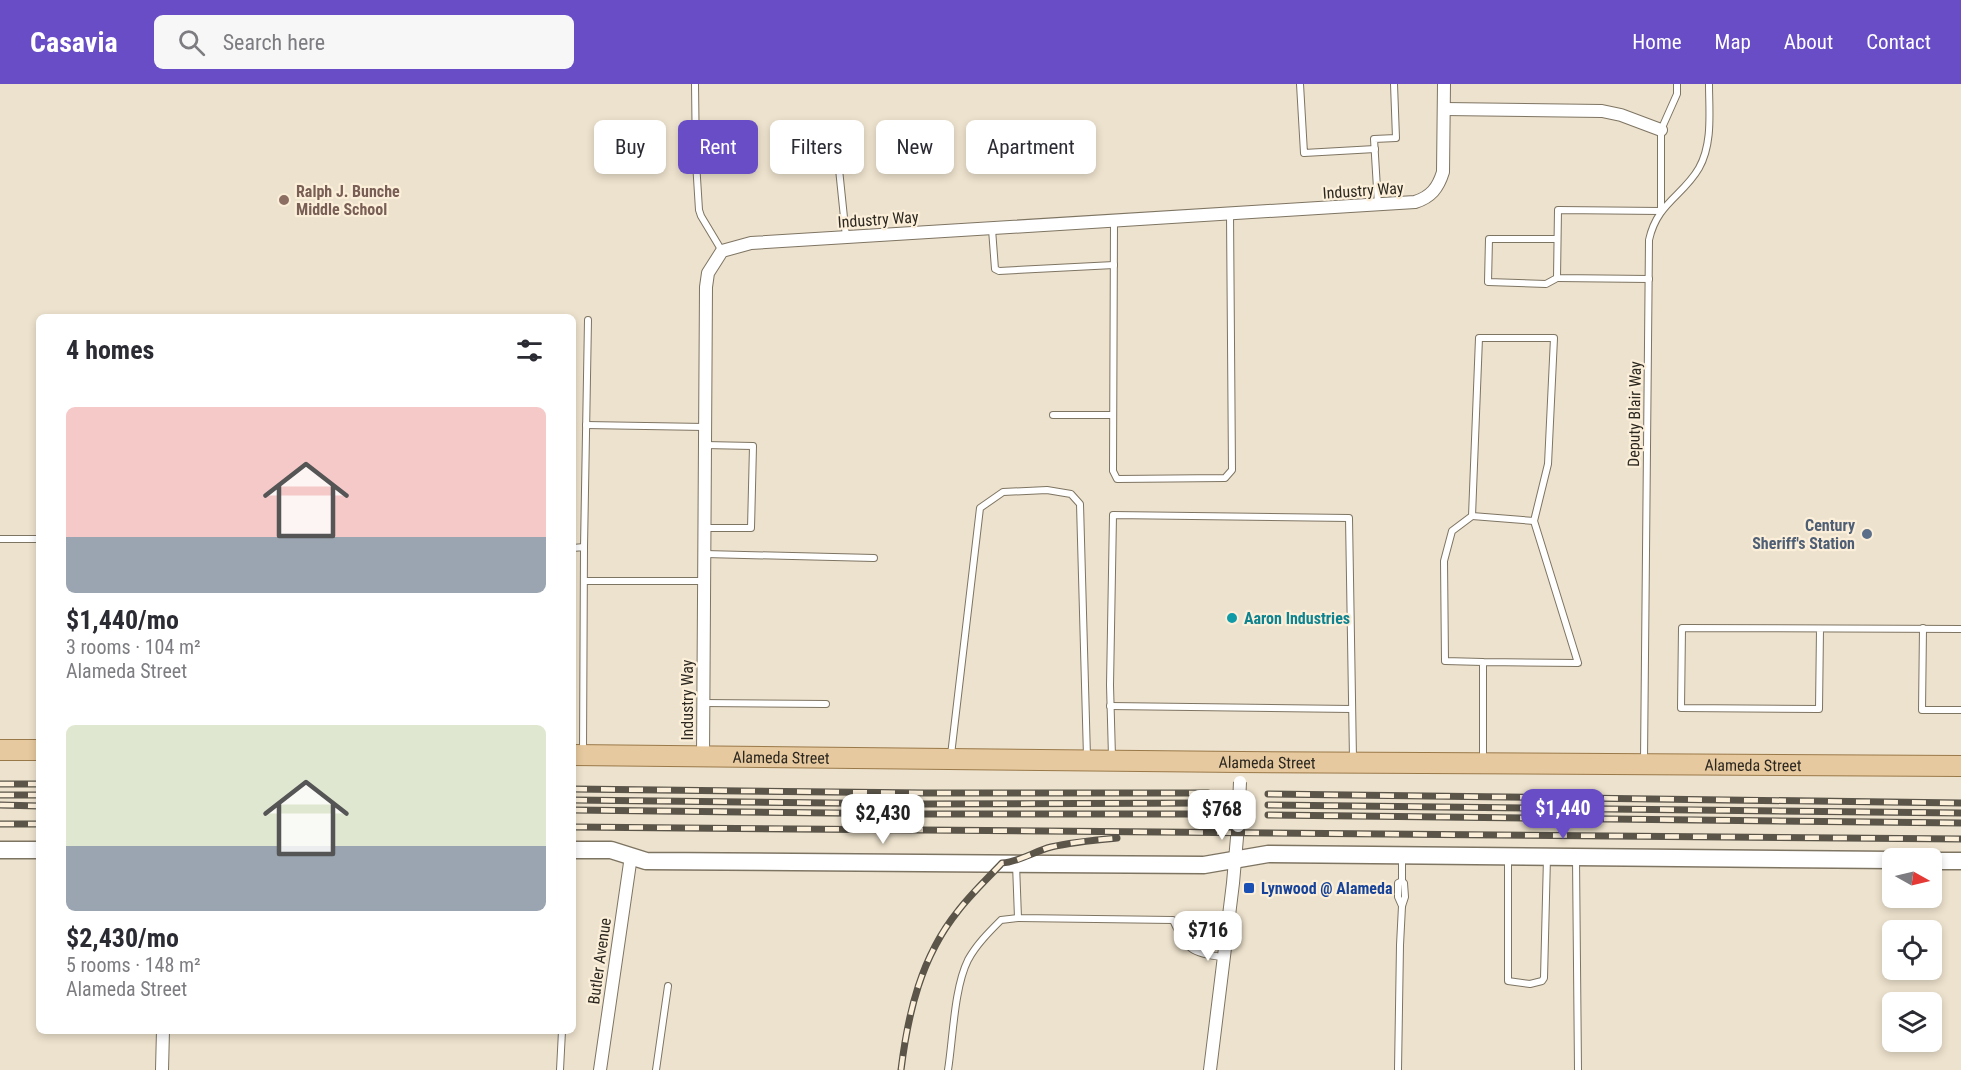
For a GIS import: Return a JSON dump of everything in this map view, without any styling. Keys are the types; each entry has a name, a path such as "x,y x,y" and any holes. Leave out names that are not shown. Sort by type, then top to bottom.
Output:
{"main road":[{"path":"0,750 36,750"},
{"name":"Alameda Street","path":"578,755 1353,763 1961,766"}],"street":[{"name":"Industry Way","path":"703,757 706,287 708,273 722,251 751,243 1404,204 1426,198 1440,182 1444,158 1444,84"},
{"path":"1444,109 1602,111 1621,115 1661,130"},
{"path":"1210,1070 1236,858 1240,762"},
{"path":"0,850 36,850"},
{"path":"576,850 611,850 646,861 1016,864 1204,864 1268,854 1882,860"},
{"name":"Butler Avenue","path":"600,1070 631,856"},
{"path":"1942,861 1961,861"},
{"path":"162,1070 163,1034"}],"lane":[{"path":"695,84 699,210 722,251"},
{"path":"1300,84 1304,153 1375,149"},
{"path":"1378,206 1374,139 1396,138 1394,84"},
{"path":"1557,278 1557,210 1661,211 1661,130 1677,94 1677,84"},
{"name":"Deputy Blair Way","path":"1644,764 1649,240 1655,220 1661,211 1698,170 1703,160 1708,136 1709,84"},
{"path":"840,174 846,238"},
{"path":"1114,221 1113,471 1117,479 1225,478 1232,470 1230,214"},
{"path":"992,228 993,263 995,269 999,271 1114,265"},
{"path":"1557,239 1489,239 1488,282 1546,284 1557,278 1649,279"},
{"path":"578,755 585,581 588,320"},
{"path":"1472,516 1479,338 1554,338 1548,464 1534,521 1578,663 1445,661 1444,561 1452,531 1472,516 1534,521"},
{"path":"1053,415 1113,415"},
{"path":"586,426 705,427"},
{"path":"705,445 753,446 751,528 705,528"},
{"path":"951,759 980,508 1003,492 1047,490 1071,494 1080,504 1087,760"},
{"path":"1112,761 1110,706 1113,515 1349,518 1353,763"},
{"path":"0,539 36,539"},
{"path":"576,548 584,547"},
{"path":"705,554 874,558"},
{"path":"585,581 704,581"},
{"path":"1820,629 1819,709 1681,708 1682,628 1961,629"},
{"path":"1923,628 1922,710 1961,710"},
{"path":"1483,662 1484,763"},
{"path":"703,703 826,704"},
{"path":"1110,706 1352,709"},
{"path":"1398,1070 1402,906 1398,897 1398,883 1402,880 1402,855"},
{"path":"1508,857 1508,981 1530,984 1542,981 1544,978 1547,857"},
{"path":"1576,857 1578,1070"},
{"path":"1016,864 1018,918"},
{"path":"948,1070 960,988 968,960 1000,920 1018,918 1173,920 1182,940 1200,955 1224,957"},
{"path":"656,1070 668,986"},
{"path":"560,1070 562,1034"}],"railway":[{"path":"0,784 36,784"},
{"path":"576,789 1208,793"},
{"path":"1268,794 1961,803"},
{"path":"0,795 36,795"},
{"path":"576,800 925,804 1207,803"},
{"path":"0,805 36,806"},
{"path":"1268,805 1961,813"},
{"path":"576,810 1207,814"},
{"path":"1268,815 1961,823"},
{"path":"0,824 36,824"},
{"path":"576,827 1961,839"},
{"path":"901,1070 912,1007 926,966 945,929 974,893 1002,863 1015,861 1059,845 1117,838"}],"place":[{"name":"Ralph J. Bunche Middle School","path":"284,200"},
{"name":"Century Sheriff's Station","path":"1867,534"},
{"name":"Aaron Industries","path":"1232,618"},
{"name":"Lynwood @ Alameda","path":"1249,888"}]}
